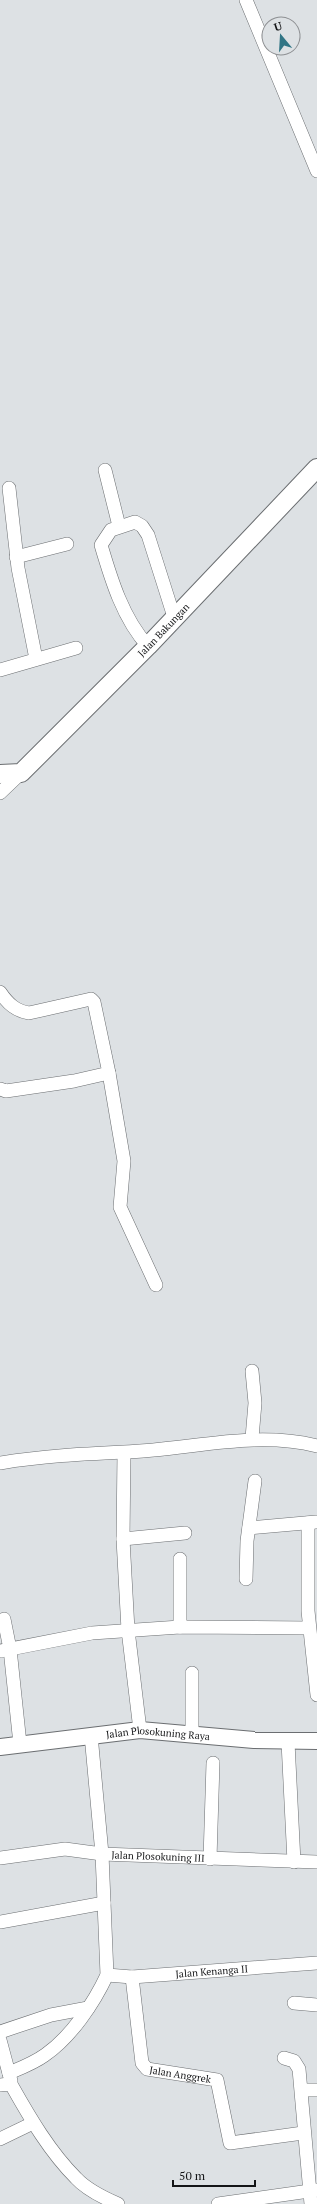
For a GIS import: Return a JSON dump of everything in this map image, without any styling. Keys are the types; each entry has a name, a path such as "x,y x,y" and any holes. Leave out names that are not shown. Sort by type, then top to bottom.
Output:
{"main road":[{"name":"Jalan Bakungan","path":"21,773 148,646 317,468"},
{"path":"0,774 21,773"}],"street":[{"path":"246,0 317,171"},
{"path":"105,470 119,526"},
{"path":"10,488 6,515 16,557 36,659"},
{"path":"148,646 121,603 110,577 101,545 108,533 119,526 135,522 142,526 148,535 174,617"},
{"path":"16,557 67,544"},
{"path":"0,670 76,648"},
{"path":"0,793 21,773"},
{"path":"0,992 6,1000 19,1011 29,1013 91,999 94,1002 124,1161 120,1207 156,1284"},
{"path":"0,1089 6,1091 74,1081 108,1073"},
{"path":"252,1371 255,1403 252,1438"},
{"path":"0,1462 46,1456 124,1452 252,1438 295,1441 317,1446"},
{"path":"124,1452 123,1539 128,1630 140,1730"},
{"path":"246,1579 249,1528 255,1481"},
{"path":"249,1528 313,1522 312,1611 309,1628 317,1695"},
{"path":"123,1539 185,1533"},
{"path":"180,1559 180,1627"},
{"path":"4,1619 5,1650 20,1744"},
{"path":"5,1650 92,1632 180,1627 309,1628"},
{"path":"192,1673 192,1734"},
{"name":"Jalan Plosokuning Raya","path":"0,1747 140,1730 288,1742 317,1741"},
{"path":"9,2073 36,2062 46,2055 79,2022 107,1975 102,1854 91,1735"},
{"path":"288,1742 294,1862"},
{"path":"210,1859 213,1763"},
{"name":"Jalan Plosokuning III","path":"0,1858 64,1849 102,1854 317,1862"},
{"path":"0,1922 104,1903"},
{"name":"Jalan Kenanga II","path":"107,1975 132,1977 317,1963"},
{"name":"Jalan Anggrek","path":"132,1977 142,2063 147,2069 217,2080 230,2143 303,2133"},
{"path":"294,2003 317,2005"},
{"path":"0,2032 51,2015 88,2008"},
{"path":"0,2040 9,2073 6,2085 33,2123 76,2179 103,2197 118,2204"},
{"path":"218,2204 312,2195 303,2133 302,2090 297,2064 294,2061 284,2058"},
{"path":"302,2090 317,2090"},
{"path":"0,2139 33,2123"}]}
